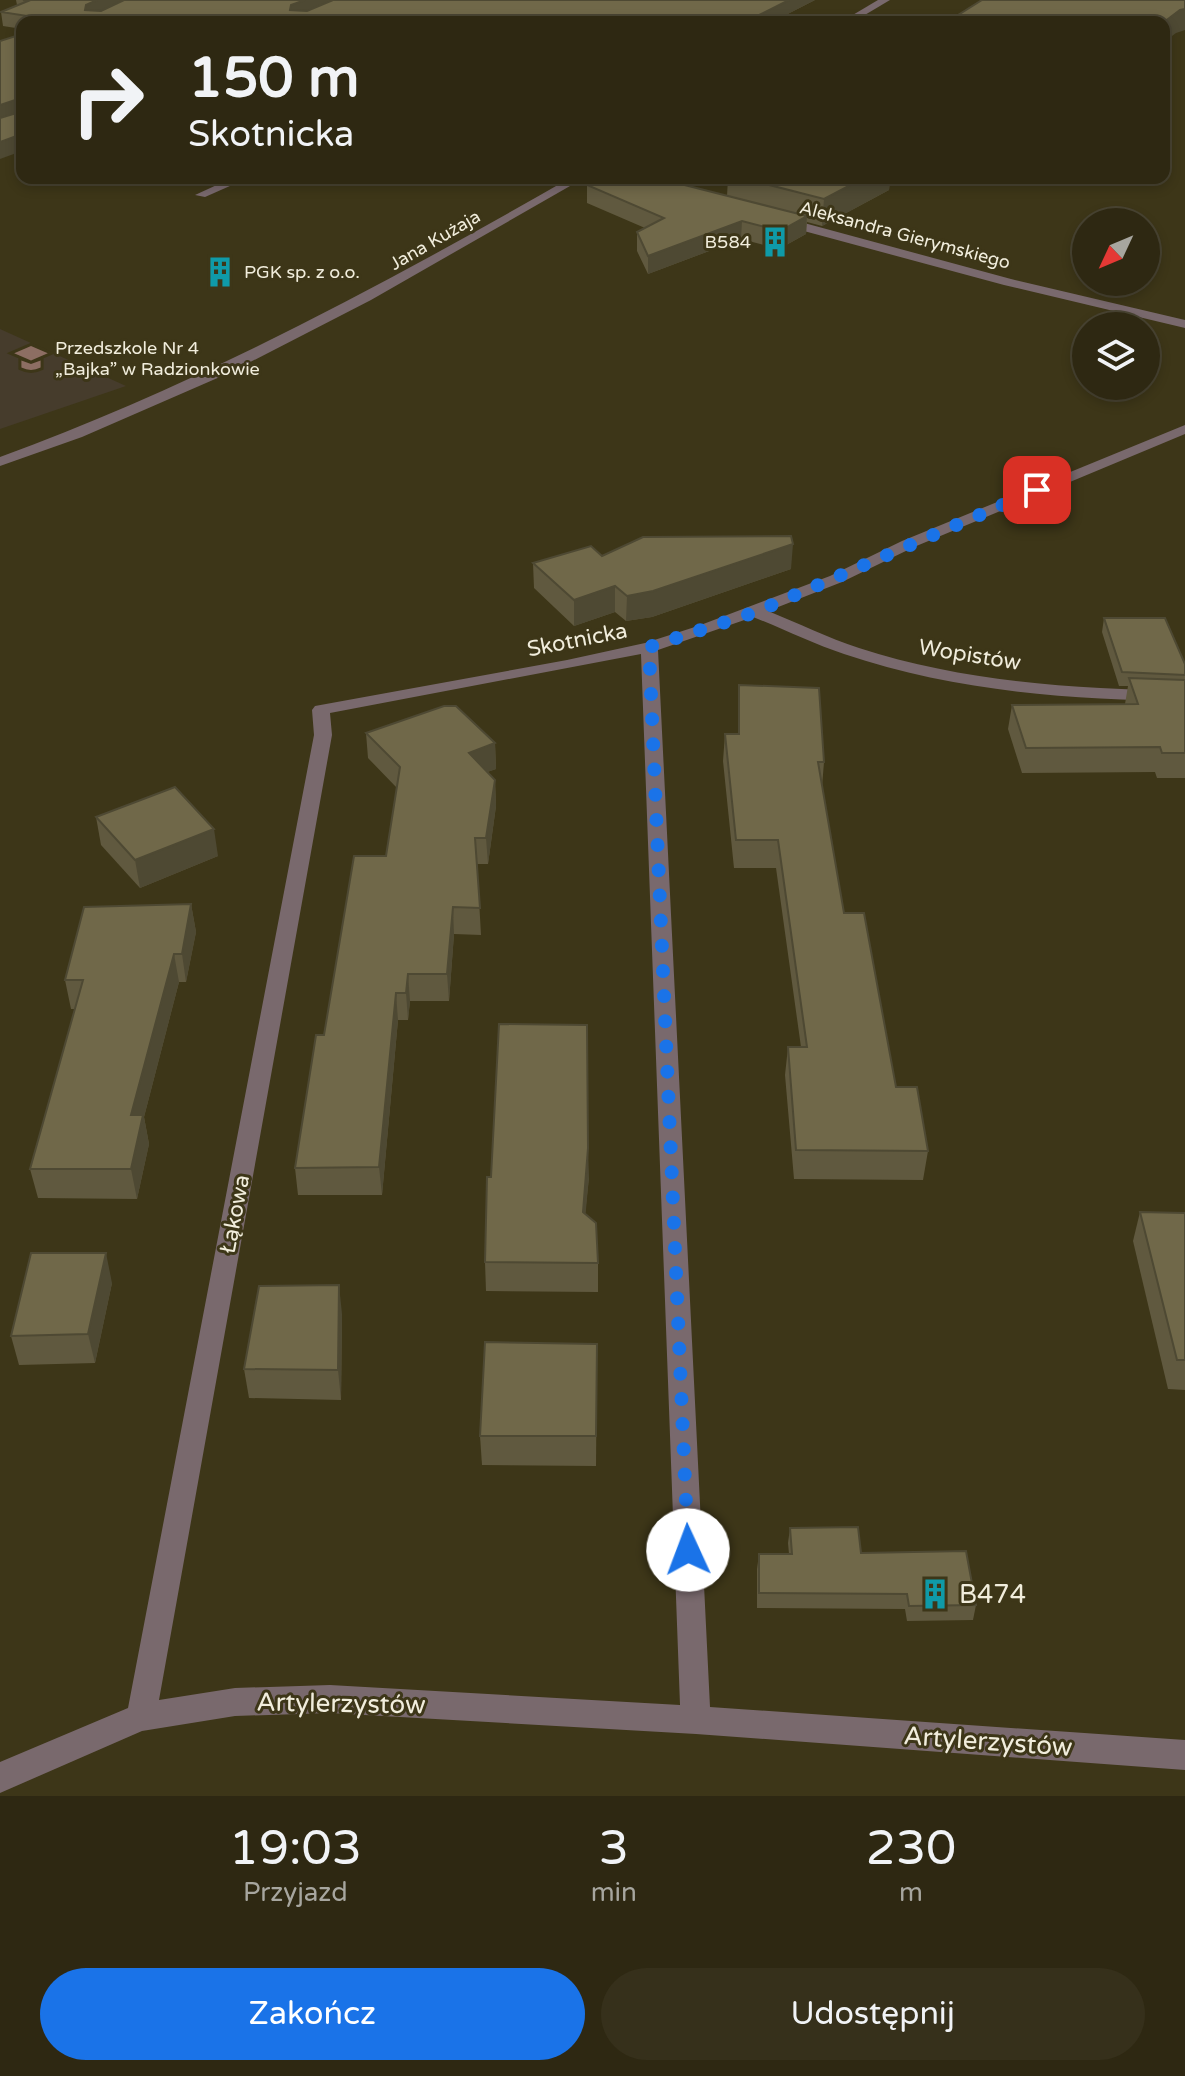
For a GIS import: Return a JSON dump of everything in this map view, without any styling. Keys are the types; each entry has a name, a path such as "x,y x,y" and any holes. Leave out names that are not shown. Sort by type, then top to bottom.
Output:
{"street":[{"path":"857,16 885,0"},
{"path":"201,195 228,184"},
{"name":"Jana Kużaja","path":"0,462 139,409 277,346 374,295 568,184"},
{"name":"Aleksandra Gierymskiego","path":"767,218 1008,282 1185,324"},
{"name":"Skotnicka","path":"321,710 649,647 756,612 836,579 921,538 1185,429"},
{"name":"Wopistów","path":"756,612 852,651 916,669 1108,696 1185,696"},
{"path":"649,647 696,1720"},
{"name":"Łąkowa","path":"141,1717 323,735 321,710"},
{"name":"Artylerzystów","path":"0,1778 33,1761 141,1717 235,1702 330,1699 696,1720 1185,1755"}],"shaded area":[{"name":"Przedszkole Nr 4 „Bajka” w Radzionkowie","path":"0,329 126,386 0,429"}],"building":[{"path":"23,0 97,0 86,5 85,10 101,11 124,0 305,0 291,5 290,10 307,11 333,0 789,0 757,16 27,16 1,12 28,1"},
{"path":"982,0 1185,0 1185,9 1170,18 957,16"},
{"path":"16,36 16,100 0,105 0,41"},
{"path":"16,113 16,136 0,142 0,118"},
{"path":"681,184 807,216 780,231 742,221 648,256 637,232 664,218 587,185"},
{"path":"765,184 853,184 824,199"},
{"path":"791,536 793,544 653,591 627,596 615,586 574,600 533,563 591,546 602,556 643,537"},
{"path":"1104,618 1165,618 1185,664 1185,675 1122,672"},
{"path":"1129,678 1185,680 1185,753 1162,753 1160,747 1026,748 1012,705 1138,704"},
{"path":"739,685 819,688 824,762 818,762 844,913 864,913 896,1087 917,1087 928,1151 796,1150 788,1047 807,1047 778,840 736,840 725,734 739,734"},
{"path":"444,706 456,706 495,743 469,753 495,780 486,838 475,838 480,908 453,907 447,974 408,974 406,993 396,993 379,1167 295,1168 316,1035 324,1035 354,856 386,856 400,767 366,733"},
{"path":"175,787 214,829 135,860 96,817"},
{"path":"191,904 182,954 174,954 131,1115 143,1115 131,1169 30,1169 83,980 65,980 84,907"},
{"path":"499,1024 587,1025 588,1148 583,1212 596,1223 598,1263 485,1262 487,1177 491,1177"},
{"path":"1140,1212 1185,1213 1185,1360 1177,1360"},
{"path":"31,1253 106,1253 88,1334 11,1336"},
{"path":"339,1285 338,1370 244,1369 259,1286"},
{"path":"485,1342 597,1344 596,1436 480,1436"},
{"path":"858,1527 861,1553 966,1551 976,1605 909,1606 907,1594 759,1593 759,1554 792,1554 790,1528"}],"place":[{"name":"B584","path":"775,242"},
{"name":"PGK sp. z o.o.","path":"220,272"},
{"name":"Przedszkole Nr 4 „Bajka” w Radzionkowie","path":"31,358"},
{"name":"B474","path":"935,1594"}],"route":[{"path":"688,1550 649,647 756,612 1037,490"}]}
